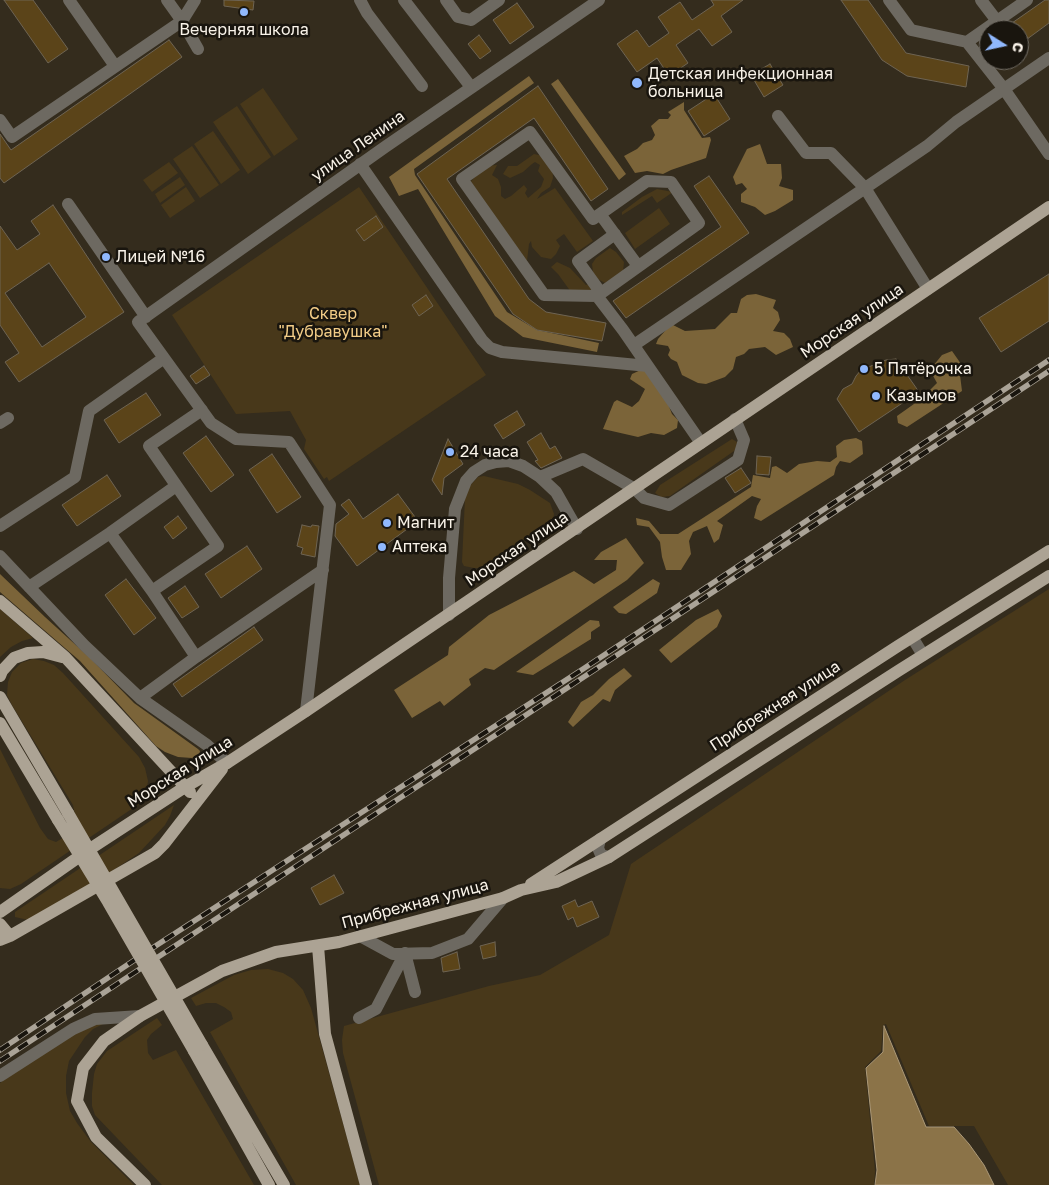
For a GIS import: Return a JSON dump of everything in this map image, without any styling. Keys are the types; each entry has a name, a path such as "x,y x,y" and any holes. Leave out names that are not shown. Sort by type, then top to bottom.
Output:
{"main road":[{"name":"Морская улица","path":"0,912 92,847 185,787 227,763 577,529 735,419 1049,207"},
{"name":"Прибрежная улица","path":"144,1185 96,1137 77,1101 83,1068 104,1041 140,1016 222,971 276,952 318,946 360,936 503,898 521,890 1049,551"},
{"name":"Прибрежная улица","path":"521,890 556,882 609,857 922,655 1049,576"},
{"path":"0,601 65,658 197,800"},
{"path":"0,676 14,658 28,653 44,652 65,658"},
{"path":"1,697 108,902 284,1185"},
{"path":"0,722 63,816"},
{"name":"Морская улица","path":"5,938 154,853 164,844 227,763"},
{"path":"0,924 5,938"},
{"path":"318,946 325,1034 366,1185"},
{"path":"198,1048 269,1185"}],"street":[{"path":"69,0 116,66"},
{"path":"167,0 198,49"},
{"path":"0,120 12,137 182,21 195,0"},
{"path":"360,0 367,13 422,86"},
{"path":"404,0 471,87"},
{"path":"446,0 458,17 471,20 500,0"},
{"name":"улица Ленина","path":"142,320 360,164 599,0"},
{"path":"889,0 911,30 967,42 1004,89 1049,154"},
{"path":"981,0 996,20"},
{"path":"998,20 1027,0"},
{"path":"967,42 979,34"},
{"path":"634,345 927,146 956,122 1049,58"},
{"path":"778,116 806,153 832,153 865,188 928,289"},
{"path":"530,132 593,219 648,181 670,182 699,223 638,266 599,294 544,296 462,179 530,132"},
{"path":"360,164 477,333 490,348 502,352 648,366"},
{"path":"68,204 164,358 211,422 236,439 289,442 330,505 306,711"},
{"path":"600,214 638,266"},
{"path":"615,234 578,261 701,443"},
{"path":"0,526 75,477 89,411 164,358"},
{"path":"152,592 218,546 149,446 202,410"},
{"path":"540,477 583,459 635,489 644,498 669,505 732,465 740,456 744,440 735,419"},
{"path":"449,615 449,578 455,508 466,481 474,472 496,462 509,461 523,466 540,477 559,494 577,529"},
{"path":"29,587 176,486"},
{"path":"110,533 196,657"},
{"path":"0,556 84,645 140,698 207,745 227,763"},
{"path":"140,698 196,657 323,570"},
{"path":"912,638 922,655"},
{"path":"600,838 598,848 601,855 609,857"},
{"path":"360,936 392,954 432,953 468,940 503,898"},
{"path":"359,1018 376,1009 405,954"},
{"path":"405,954 414,992"},
{"path":"377,986 391,980"},
{"path":"0,1076 73,1029 94,1019 140,1016"}],"green space":[{"path":"263,88 298,139 274,156 240,104"},
{"path":"237,106 271,157 248,174 213,122"},
{"path":"213,131 240,170 221,184 194,144"},
{"path":"192,146 219,185 200,198 173,159"},
{"path":"534,154 543,156 552,162 553,178 550,187 541,193 537,199 555,188 593,241 577,252 564,234 556,240 560,246 551,259 541,257 532,247 531,241 527,261 474,188 471,181 486,166 497,165 492,175 498,179 501,187 501,196 505,199 524,185 527,189 525,193 528,198 541,187 544,179 538,171 540,165 535,162 523,172 510,178 503,174 508,166 517,166"},
{"path":"169,162 178,173 152,192 143,180"},
{"path":"180,177 185,185 160,203 155,194"},
{"path":"186,187 195,201 170,218 161,205"},
{"name":"Сквер \"Дубравушка\"","path":"359,187 486,375 329,481 327,477 324,479 304,449 306,440 290,411 236,414 172,315"},
{"path":"657,189 673,192 657,203 652,196 622,215 622,212 642,197"},
{"path":"659,208 670,224 635,249 625,233"},
{"path":"610,248 624,262 623,271 605,283 596,278 592,264 596,258"},
{"path":"557,262 570,268 586,285 590,284 595,291 571,292 551,267"},
{"path":"732,439 737,442 734,451 670,496 661,497 655,493 660,485"},
{"path":"484,476 518,484 530,490 550,503 554,514 553,519 483,568 474,568 464,566 462,562 465,498 468,488 478,477"},
{"path":"1049,589 1049,1185 1008,1185 974,1126 929,1126 886,1024 883,1025 881,1051 865,1067 875,1171 874,1185 379,1185 343,1053 344,1026 489,986 540,975 609,935 631,864 905,680"},
{"path":"0,609 33,638 11,647 0,657"},
{"path":"33,659 54,665 63,673 139,757 145,768 148,781 146,793 139,804 21,884 10,889 0,888 0,749 40,828 48,839 56,842 76,830 73,805 7,695 8,682 12,672 21,663"},
{"path":"174,805 165,825 139,853 39,920 33,921 15,917 15,912"},
{"path":"268,969 283,973 293,979 303,990 311,1008 360,1185 296,1185 210,1032 233,1019 231,1012 216,1003 196,1006 191,998 234,975 251,970"},
{"path":"157,1018 162,1025 147,1040 148,1053 153,1060 176,1050 254,1185 162,1185 95,1115 92,1106 92,1093 97,1064 107,1051"},
{"path":"96,1022 105,1023 93,1029 85,1037 69,1061 66,1076 66,1093 70,1111 91,1142 134,1185 0,1185 0,1083 57,1042"}],"shaded area":[{"path":"529,76 534,83 414,169 415,175 507,312 537,330 599,343 597,352 523,337 495,316 418,189 399,196 389,177"},
{"path":"558,79 626,174 619,180 551,84"},
{"path":"684,102 684,110 702,138 710,137 711,140 706,158 663,174 647,171 635,173 624,156 637,149 643,143 652,140 655,135 651,126 659,119 668,119 671,115 668,112"},
{"path":"760,144 767,164 781,164 782,178 779,186 793,190 793,200 765,215 755,207 741,202 741,194 747,189 742,183 736,185 733,177 747,149"},
{"path":"756,294 776,300 773,308 778,312 780,320 773,331 784,333 790,339 793,347 776,355 765,347 749,349 744,354 736,357 733,369 725,377 706,384 698,383 682,375 677,362 668,355 670,350 668,346 656,344 671,324 685,331 715,329 731,313 737,313 741,299 747,295"},
{"path":"952,351 966,371 960,375 962,391 907,427 898,423 897,416 921,399 937,383 931,372 933,366 942,355"},
{"path":"645,368 668,404 672,414 678,420 677,428 664,435 651,433 638,437 603,429 614,402 617,400 632,407 639,401 645,389 630,379 632,374"},
{"path":"856,438 862,441 863,454 850,463 840,461 834,475 761,521 754,518 761,499 752,496 717,521 723,525 719,539 714,543 707,526 693,532 689,541 691,554 681,570 666,570 660,542 649,527 637,525 636,518 649,521 660,534 678,534 751,487 753,475 770,478 772,467 776,466 787,473 799,464 817,461 830,462 837,457 836,446 844,440"},
{"path":"626,538 644,563 627,580 494,670 485,668 469,679 471,685 444,706 440,701 412,718 394,690 448,655 449,647 489,615 574,571 594,584 616,570 617,560 594,560 601,552"},
{"path":"0,574 90,658 134,703 198,749 200,751 199,755 192,758 178,757 156,746 80,661 0,592"},
{"path":"653,579 660,583 657,593 626,614 619,613 613,607"},
{"path":"718,609 722,616 717,627 671,663 659,650 696,620"},
{"path":"590,620 599,621 600,626 591,632 591,639 533,675 516,672"},
{"path":"624,668 632,676 615,690 610,702 603,699 573,727 568,722 581,702 593,695 609,679"},
{"path":"884,1026 926,1127 954,1127 984,1165 994,1185 875,1185 877,1170 866,1068 883,1052"}],"building":[{"path":"4,0 33,0 68,49 48,63"},
{"path":"224,0 254,1 253,10 224,6"},
{"path":"711,0 743,0 721,16 732,32 712,46 699,29 676,45 688,63 669,76 657,58 637,72 617,44 637,30 649,47 669,33 658,17 680,2 692,20 714,5"},
{"path":"841,0 868,0 906,53 969,66 966,87 907,76 882,60"},
{"path":"1045,0 1049,0 1049,23 1029,38 1029,20 1016,20"},
{"path":"517,3 534,27 510,44 493,20"},
{"path":"479,35 491,51 480,59 468,44"},
{"path":"169,40 182,57 4,183 0,178 0,134 11,150"},
{"path":"770,64 783,85 764,97 751,75"},
{"path":"538,86 608,189 591,201 534,118 447,179 529,299 546,312 606,323 602,341 537,330 513,314 417,174"},
{"path":"714,94 730,119 704,136 688,111"},
{"path":"709,176 749,233 626,318 613,301 721,227 694,186"},
{"path":"53,205 124,312 19,382 5,362 19,353 0,325 0,226 17,250 40,234 31,221","holes":["49,263 86,317 42,347 5,293"]},
{"path":"376,216 383,227 364,241 356,230"},
{"path":"1049,274 1049,321 1001,352 979,318"},
{"path":"426,295 433,306 419,316 412,305"},
{"name":"Казымов","path":"896,359 919,392 859,432 837,399 843,389 852,384 861,370 886,360"},
{"path":"204,366 210,375 196,384 190,376"},
{"path":"146,393 161,415 119,443 104,420"},
{"path":"517,411 525,425 503,439 494,425"},
{"path":"541,433 550,449 555,446 562,458 541,468 535,461 538,460 527,442"},
{"path":"206,436 234,475 211,492 183,453"},
{"name":"24 часа","path":"448,439 463,464 444,478 442,495 432,480"},
{"path":"272,454 301,497 277,513 249,470"},
{"path":"757,456 771,457 769,475 756,474"},
{"path":"741,468 751,483 735,493 725,478"},
{"path":"107,475 121,496 77,526 62,505"},
{"path":"398,494 418,521 357,566 335,536 336,524 349,514 341,505 349,499 363,519"},
{"path":"178,516 187,528 173,539 164,527"},
{"path":"302,525 319,526 315,557 301,554 303,548 297,546"},
{"path":"247,546 262,569 221,598 205,574"},
{"path":"126,579 156,618 134,635 105,595"},
{"path":"185,586 199,607 182,618 168,598"},
{"path":"254,627 263,640 182,697 173,684"},
{"path":"334,875 344,893 320,905 311,888"},
{"path":"575,900 578,907 592,901 599,917 577,927 573,917 568,920 562,906"},
{"path":"495,942 496,956 483,959 480,946"},
{"path":"457,952 460,969 443,972 441,958"}],"railway":[{"path":"0,1050 157,945 583,669 1049,360"},
{"path":"0,1061 1049,371"}],"place":[{"name":"Вечерняя школа","path":"244,12"},
{"name":"Детская инфекционная больница","path":"637,83"},
{"name":"Лицей №16","path":"106,257"},
{"name":"5 Пятёрочка","path":"864,369"},
{"name":"Казымов","path":"876,396"},
{"name":"24 часа","path":"450,452"},
{"name":"Магнит","path":"387,523"},
{"name":"Аптека","path":"382,547"}]}
